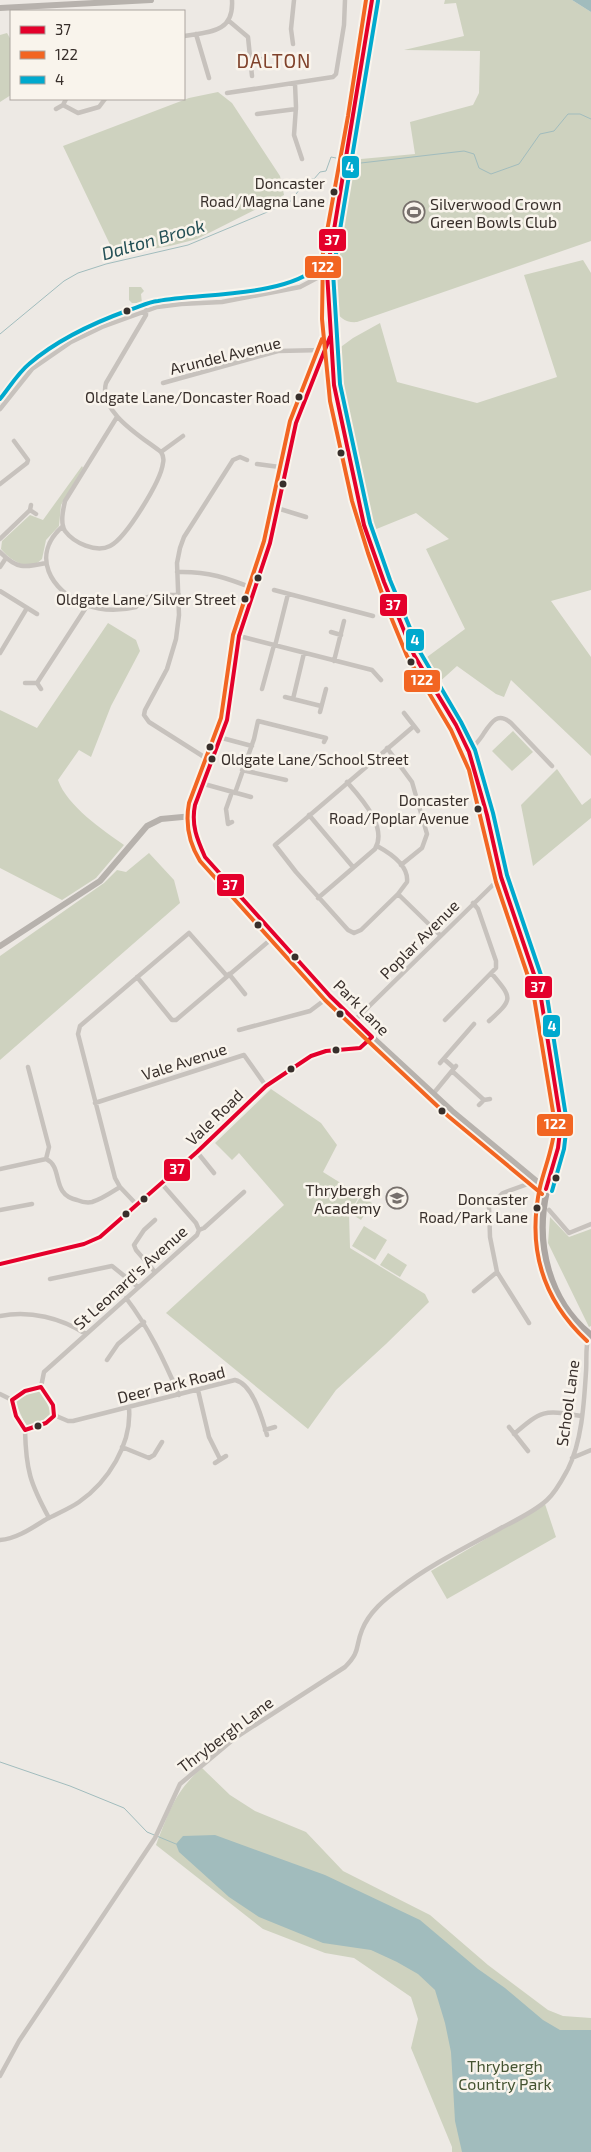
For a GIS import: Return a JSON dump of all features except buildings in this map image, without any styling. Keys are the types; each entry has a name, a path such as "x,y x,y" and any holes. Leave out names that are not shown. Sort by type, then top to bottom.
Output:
{"main road":[{"path":"372,0 354,117 330,242 327,276 334,385 364,524 399,621 421,668 456,725 469,752 487,815 501,877 540,992 560,1111 561,1134 546,1189 540,1230 543,1256 547,1269 569,1313 575,1322 590,1335"}],"street":[{"path":"0,8 42,9 80,2 151,0"},
{"path":"185,36 219,29 229,20 232,11 232,0"},
{"path":"293,44 291,29 294,0"},
{"path":"227,93 294,84 335,76 344,25 345,0"},
{"path":"229,20 247,36 252,76"},
{"path":"196,34 209,78"},
{"path":"250,60 263,59"},
{"path":"294,84 296,109 294,135 299,157"},
{"path":"56,109 63,105 66,100"},
{"path":"63,105 76,113 80,113 100,107 104,100"},
{"path":"106,100 112,104"},
{"path":"257,114 296,109"},
{"path":"79,120 80,113"},
{"path":"317,278 322,272 327,276"},
{"path":"0,409 21,380 45,359 88,333 146,310 181,304 222,302 238,299 300,287 317,278 327,276"},
{"path":"117,417 65,501 63,508 63,526 66,532 88,547 101,548 115,542 126,532 156,483 163,463 161,452 117,417 108,402 104,389 146,315 146,310"},
{"path":"0,946 100,881 147,826 161,819 193,816 222,738 230,702 239,636 270,543 300,409 330,337"},
{"name":"Arundel Avenue","path":"163,383 278,351 323,350"},
{"path":"161,452 183,436"},
{"path":"0,484 27,463 28,460 14,441"},
{"path":"212,762 149,722 144,716 172,656 179,615 178,554 184,537 233,460 240,457 247,460"},
{"path":"257,464 286,468"},
{"path":"0,539 31,508 36,514"},
{"path":"278,508 306,517"},
{"path":"63,526 50,540 45,556 46,563 50,574 59,586 75,599 87,606 121,610 136,607 147,596 178,595"},
{"path":"0,552 20,566 26,567 46,563"},
{"path":"0,567 6,558"},
{"path":"177,572 219,575 255,589"},
{"path":"274,590 373,616"},
{"path":"0,591 37,614"},
{"path":"262,689 288,594"},
{"path":"37,683 87,606"},
{"path":"0,653 27,608"},
{"path":"334,661 344,621"},
{"path":"331,632 341,635"},
{"path":"239,636 372,670 381,680"},
{"path":"293,699 304,653"},
{"path":"26,683 37,683"},
{"path":"37,683 41,689"},
{"path":"320,712 326,689"},
{"path":"285,697 321,706"},
{"path":"404,713 418,731"},
{"path":"469,752 491,722 497,718 504,718 552,766"},
{"path":"232,822 228,824 226,814 252,746 258,721 326,738 324,742"},
{"path":"377,846 393,856 408,877 405,887 360,930 354,933 348,930 318,898 276,845 414,726"},
{"path":"222,738 252,746"},
{"path":"387,748 409,776 427,834 422,848 401,865"},
{"path":"242,770 286,781"},
{"path":"318,898 377,846 379,836 372,816 367,806 348,782"},
{"path":"204,784 250,797"},
{"path":"309,815 353,867"},
{"name":"Park Lane","path":"193,816 195,834 205,857 219,870 330,996 434,1094 546,1189"},
{"name":"Poplar Avenue","path":"355,1020 501,877"},
{"path":"398,894 440,935"},
{"path":"445,1020 496,968 496,961 478,909 474,903"},
{"path":"138,1206 120,1187 115,1178 78,1034 80,1026 189,933 245,994"},
{"path":"137,977 174,1020 276,934"},
{"path":"489,1021 504,1007 508,997 506,990 492,974"},
{"path":"239,1030 310,1012 330,996"},
{"path":"474,1024 442,1061 454,1068 484,1100"},
{"name":"Vale Road","path":"0,1264 91,1242 109,1231 138,1206 266,1086 311,1056 326,1051 360,1048 372,1037"},
{"name":"Vale Avenue","path":"95,1103 244,1055 266,1086"},
{"path":"28,1066 49,1147 46,1159"},
{"path":"434,1094 454,1068"},
{"path":"480,1105 484,1100 490,1099"},
{"path":"197,1152 214,1173"},
{"path":"0,1162 1,1168 46,1159 52,1163 60,1188 70,1199 88,1203 120,1187"},
{"path":"529,1322 497,1272 490,1237 489,1206 503,1193 536,1181"},
{"path":"162,1184 196,1223 199,1230"},
{"name":"St Leonard's Avenue","path":"41,1387 44,1372 197,1235 199,1230 204,1228 244,1192"},
{"path":"0,1210 32,1204"},
{"path":"549,1210 569,1233 591,1224"},
{"path":"155,1220 144,1230 134,1245 155,1272"},
{"path":"50,1279 112,1266 138,1287"},
{"path":"474,1291 497,1272"},
{"path":"126,1298 144,1322 162,1355 179,1395"},
{"path":"0,1316 22,1314 43,1316 67,1324 86,1334"},
{"path":"107,1360 118,1344 144,1322"},
{"name":"School Lane","path":"548,1499 559,1485 572,1458 589,1374 590,1335"},
{"name":"Deer Park Road","path":"54,1416 73,1421 235,1380 244,1384 256,1403 266,1432 275,1427"},
{"path":"25,1430 31,1430 51,1420 54,1416 55,1411 52,1404 41,1387 15,1397 11,1405 25,1430 29,1473 33,1488 49,1518"},
{"path":"198,1390 209,1437 220,1460"},
{"path":"0,1394 12,1400"},
{"path":"0,1540 17,1535 78,1503 96,1488 111,1470 122,1447 130,1417 129,1408"},
{"path":"514,1434 535,1416 542,1413 552,1412 581,1416"},
{"path":"509,1427 528,1451"},
{"path":"122,1447 149,1458 154,1455 162,1442"},
{"path":"572,1458 591,1450"},
{"path":"215,1463 226,1456"},
{"name":"Thrybergh Lane","path":"0,2076 19,2041 155,1838 173,1795 186,1777 235,1738 346,1667 358,1651 362,1630 366,1622 378,1606 401,1587 449,1557 533,1510 548,1499"}],"green space":[{"path":"445,0 572,0 591,12 591,241 357,322 349,322 340,317 335,307 335,249 353,168 361,159 415,154 410,122 473,105 479,93 480,51 404,50 464,36 456,3 444,4"},
{"path":"7,33 10,38 10,96 0,102 0,35"},
{"path":"218,92 232,103 280,176 284,195 197,239 170,246 115,255 63,146 189,98"},
{"path":"583,260 591,273 591,590 551,601 591,657 591,756 511,680 504,697 496,694 457,666 436,685 423,660 465,629 426,549 449,539 416,513 374,530 352,439 338,349 380,323 397,382 477,403 557,377 524,275"},
{"path":"129,287 141,287 144,291 141,294 142,303 132,303 129,300"},
{"path":"82,466 83,468 61,505 59,526 46,540 42,559 31,565 14,561 1,549 2,541 30,515 43,520"},
{"path":"108,623 136,640 140,651 111,706 91,757 79,750 58,780 69,799 86,817 124,845 96,878 62,900 0,868 0,710 37,728"},
{"path":"513,731 533,752 512,771 492,751"},
{"path":"557,769 582,805 591,798 591,818 533,866 521,805"},
{"path":"149,853 174,880 180,903 0,1060 0,956 104,883 117,870 126,872"},
{"path":"271,1089 321,1123 337,1145 323,1172 360,1195 349,1214 350,1248 425,1294 429,1302 336,1390 308,1429 166,1313 284,1205 239,1153 232,1160 215,1143"},
{"path":"361,1196 372,1203 361,1220 350,1213"},
{"path":"550,1217 569,1237 591,1229 591,1326 589,1327 548,1243"},
{"path":"364,1226 387,1240 375,1260 352,1246"},
{"path":"388,1253 407,1265 400,1277 380,1265"},
{"path":"37,1390 44,1395 51,1413 40,1422 26,1426 15,1402"},
{"path":"545,1504 556,1537 447,1599 431,1571"},
{"name":"Thrybergh Country Park","path":"202,1768 230,1795 255,1811 306,1832 343,1871 430,1915 488,1965 548,2010 563,2016 591,2018 591,2152 452,2152 452,2147 411,2048 418,2019 411,1997 354,1958 325,1953 263,1929 156,1845 169,1812 179,1794"}],"water":[{"path":"572,0 591,0 591,12"},
{"name":"Thrybergh Country Park","path":"215,1835 325,1875 420,1920 543,2020 560,2030 591,2030 591,2152 462,2152 455,2121 451,2052 435,1990 418,1974 371,1950 323,1943 259,1917 229,1897 179,1852 176,1844 183,1836"}],"waterway":[{"name":"Dalton Brook","path":"361,163 464,151 474,154 479,168 491,174 519,164 540,134 554,131 568,114 580,114 591,119"},
{"name":"Dalton Brook","path":"0,334 64,281 78,273 106,264 188,245 289,203 307,180 314,179 320,172 326,171 331,157 336,158"},
{"path":"0,1762 70,1786 124,1808 147,1832 176,1844"}],"transit line":[{"name":"122","path":"366,0 348,116 323,253 322,319 330,401 352,501 368,553 386,605 407,656 451,730 469,770 496,882 533,991 555,1124 553,1140 536,1209 537,1251 549,1290 559,1308 587,1341"},
{"name":"37","path":"372,0 327,272 334,385 364,525 384,582 414,655 456,725 469,752 487,815 501,877 540,992 561,1123 558,1148 546,1189"},
{"name":"4","path":"378,1 333,272 340,384 370,523 390,580 420,652 475,750 493,813 507,875 546,990 567,1123 564,1149 552,1191"},
{"name":"4","path":"0,399 21,372 40,355 76,332 102,320 147,303 176,298 265,289 304,276 319,266 327,266"},
{"name":"37","path":"0,1264 84,1244 100,1237 197,1152 266,1086 311,1056 326,1051 360,1048 372,1037 330,996 205,857 194,825 195,805 227,720 239,636 270,543 296,423 330,337"},
{"name":"122","path":"322,339 290,421 264,541 233,635 221,718 189,803 187,818 191,840 200,861 325,1000 448,1116 542,1194"},
{"name":"37","path":"41,1387 53,1405 54,1416 46,1423 25,1430 16,1416 12,1400 25,1391 41,1387"}],"place":[{"name":"Doncaster Road/Magna Lane","path":"334,192"},
{"name":"Silverwood Crown Green Bowls Club","path":"414,212"},
{"name":"Oldgate Lane/Doncaster Road","path":"299,397"},
{"name":"Oldgate Lane/Silver Street","path":"245,599"},
{"name":"Oldgate Lane/School Street","path":"212,759"},
{"name":"Doncaster Road/Poplar Avenue","path":"478,809"},
{"name":"Thrybergh Academy","path":"397,1198"},
{"name":"Doncaster Road/Park Lane","path":"537,1208"}],"district":[{"name":"DALTON","path":"274,60"}]}
